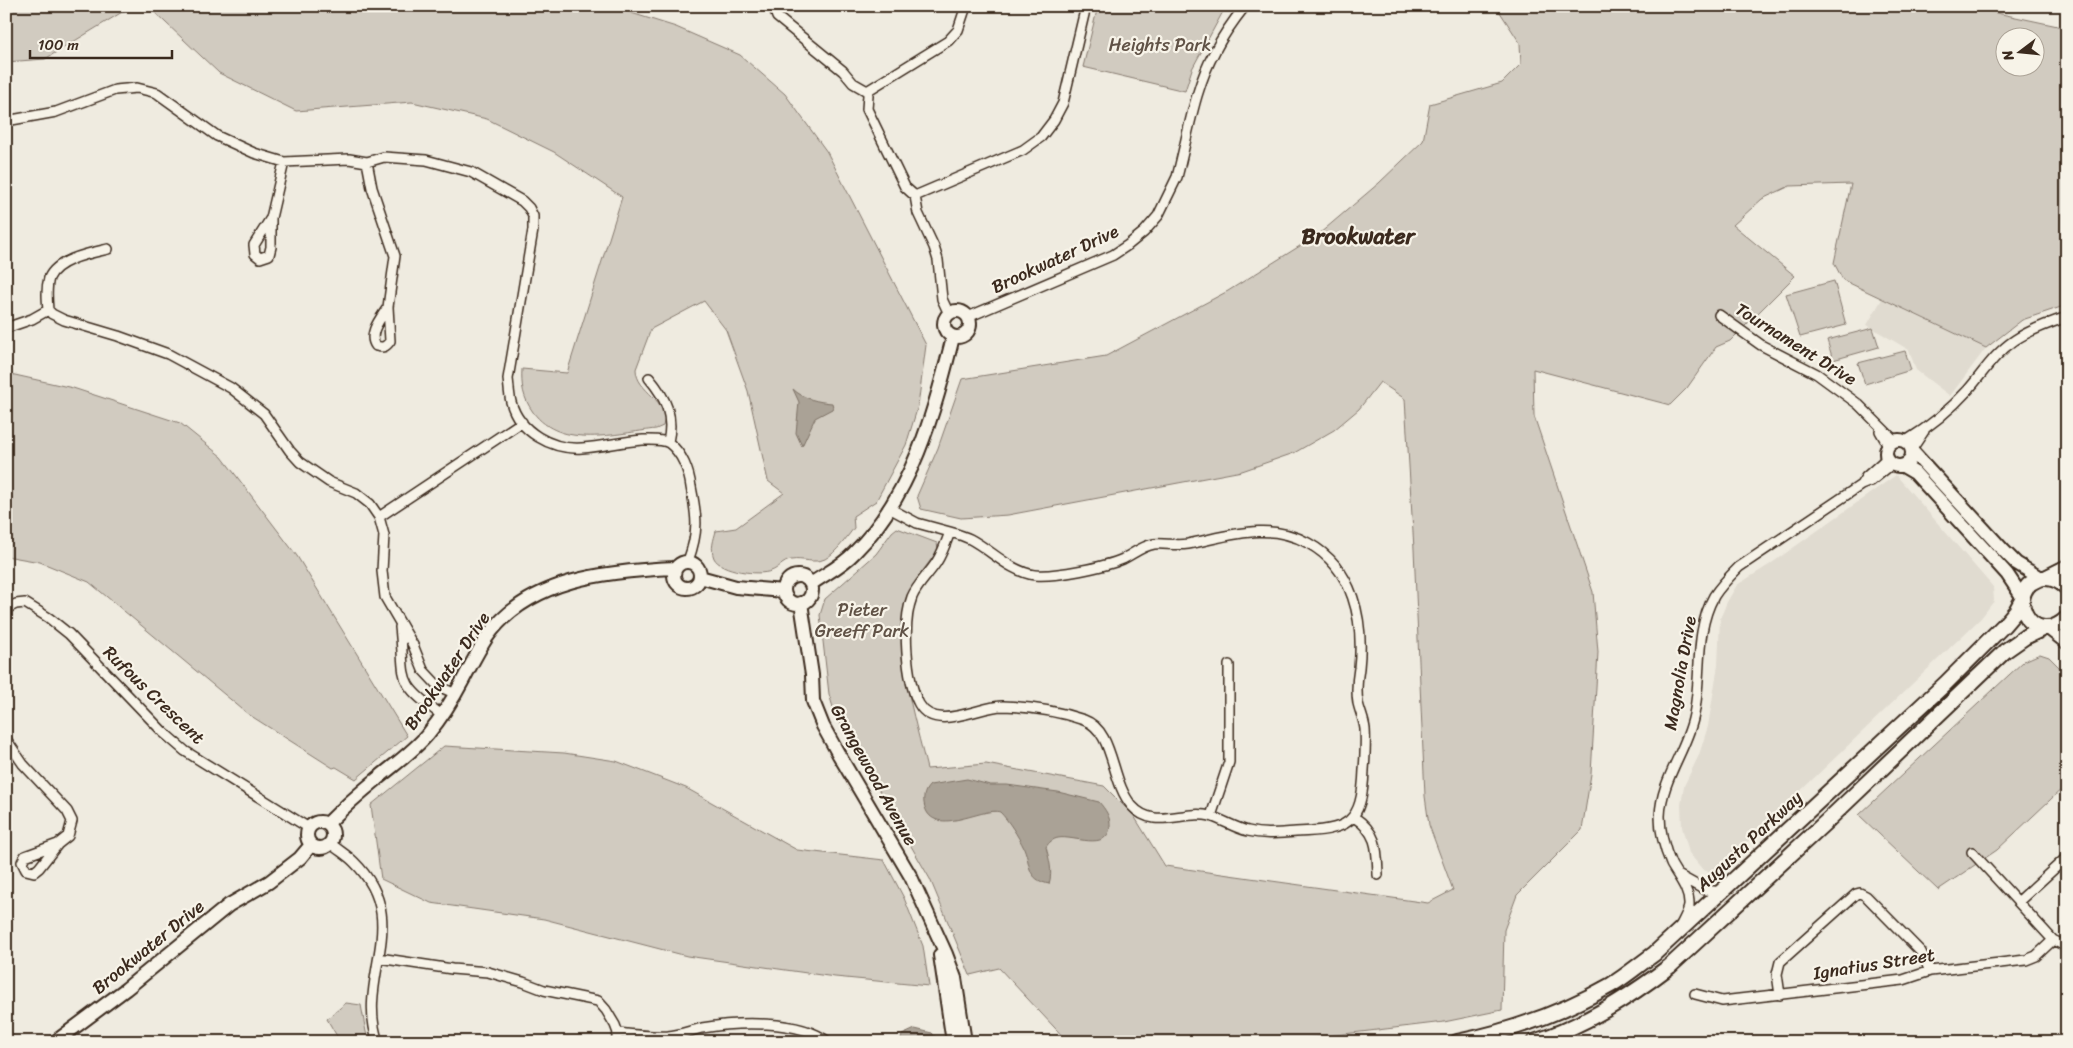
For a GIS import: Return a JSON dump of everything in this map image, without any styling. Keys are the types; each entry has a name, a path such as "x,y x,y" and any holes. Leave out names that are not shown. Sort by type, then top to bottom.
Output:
{"main road":[{"path":"2043,578 2067,567"},
{"path":"2043,578 2060,582 2067,588"},
{"name":"Augusta Parkway","path":"1457,1042 1499,1033 1556,1013 1612,984 1654,954 1945,684 2016,611 2029,585 2043,578"},
{"path":"2022,599 2025,615 2030,622 2046,628"},
{"path":"1534,1042 1602,1012 1645,985 1670,966 1828,820 2005,652 2025,638 2046,628 2061,624 2067,618"}],"street":[{"path":"773,6 776,17 824,55 853,82 867,91"},
{"path":"867,91 948,42 958,30 966,6"},
{"path":"916,196 1023,150 1041,137 1064,103 1086,6"},
{"name":"Brookwater Drive","path":"968,318 1113,255 1144,232 1158,216 1171,192 1204,75 1214,52 1245,6"},
{"path":"6,121 56,112 114,90 137,88 157,93 216,136 254,153 284,162 349,159 367,162 384,157 426,160 471,172 508,192 529,208 533,216 534,230 508,379 511,402 529,431 548,442 563,447 580,448 652,440 668,442 679,454 689,475 695,511 696,533 688,561"},
{"path":"867,91 867,109 905,186 916,196 918,213 938,260 942,299 949,314"},
{"path":"271,218 284,162"},
{"path":"367,162 372,188 395,256 388,307"},
{"path":"108,249 79,256 58,267 50,277 47,292 48,310 64,320 118,336 168,354 231,388 264,414 300,462 329,482 356,493 370,504 379,517 384,535 382,586 385,598 413,646 429,679 438,686 456,694"},
{"path":"6,328 32,319 48,310"},
{"path":"961,312 968,318 970,324 967,332 961,337 953,337 946,332 944,324 949,314 961,312"},
{"name":"Tournament Drive","path":"1718,315 1760,345 1817,374 1858,404 1915,473 2006,574 2022,599"},
{"name":"Magnolia Drive","path":"1677,934 1689,908 1689,901 1687,891 1672,864 1662,835 1661,801 1693,719 1699,678 1700,642 1710,604 1724,583 1739,567 1861,485 1871,481 1899,452 1953,406 1996,356 2014,340 2037,328 2067,317"},
{"path":"811,584 853,555 889,508 905,481 921,448 953,337"},
{"path":"649,378 662,393 671,421 668,442"},
{"path":"379,517 522,422"},
{"name":"Tournament Drive","path":"1899,452 2016,563 2043,578"},
{"path":"889,508 918,523 950,532 968,538 1014,568 1033,575 1050,575 1105,565 1155,544 1184,544 1239,533 1281,532 1310,544 1325,555 1343,575 1352,593 1358,617 1360,652 1356,688 1358,703 1365,725 1365,740 1363,794 1360,806 1354,817 1343,825 1330,830 1266,834 1233,827 1211,816 1196,814 1172,819 1151,818 1134,809 1121,790 1108,746 1100,730 1087,721 1038,708 997,706 944,718 933,716 924,711 915,693 908,660 907,614 913,594 936,563 950,532"},
{"path":"692,562 699,568 700,577 694,586 683,588 674,578 675,568 680,563 692,562"},
{"name":"Brookwater Drive","path":"327,824 352,800 412,751 442,715 456,694 475,656 488,636 505,616 525,600 549,588 579,579 675,568"},
{"path":"794,576 803,577 811,584 810,595 801,603 788,600 784,591 786,582 794,576"},
{"path":"700,577 736,587 784,591"},
{"name":"Rufous Crescent","path":"6,609 16,604 24,603 49,618 69,634 163,732 185,751 309,828"},
{"name":"Grangewood Avenue","path":"801,603 812,675 813,701 823,726 911,877 955,978 965,1042"},
{"path":"399,622 404,679 413,694 442,715"},
{"path":"2046,628 2067,643"},
{"path":"1211,816 1229,762 1229,665"},
{"path":"6,739 23,764 67,811 72,821 68,836 58,844"},
{"path":"1354,817 1363,823 1377,845 1378,875"},
{"path":"319,822 327,824 332,831 330,844 319,848 311,845 307,837 309,828 319,822"},
{"path":"330,844 355,863 374,889 382,910 383,941 373,982 372,1013 373,1026 378,1042"},
{"name":"Brookwater Drive","path":"55,1042 126,989 229,905 269,882 300,858 311,845"},
{"path":"1972,852 2053,940 2067,947"},
{"path":"2018,902 2067,857"},
{"path":"1678,875 1705,890 1722,892"},
{"path":"1780,994 1777,974 1780,962 1856,894 1860,893 1866,896 1921,952 1930,971"},
{"name":"Grangewood Avenue","path":"933,928 945,982 953,1042"},
{"name":"Ignatius Street","path":"1695,994 1722,1001 1903,980 1930,971 2026,960 2036,956 2053,940"},
{"path":"379,958 452,970 488,972 544,990 598,1002 606,1010 617,1038 668,1036 703,1028 746,1024 778,1025 808,1031 828,1042"}],"shaded area":[{"path":"1882,299 1986,348 1950,396 1916,370 1909,350 1867,325"},
{"path":"793,389 806,398 832,403 833,407 815,418 802,446 796,433 799,402"},
{"path":"1896,475 1993,587 1994,601 1981,618 1718,870 1712,873 1703,870 1689,853 1682,827 1681,805 1684,786 1699,755 1708,726 1718,665 1720,619 1727,602 1737,585 1769,565"},
{"path":"967,779 990,785 1007,785 1058,792 1099,802 1110,820 1108,835 1096,841 1058,838 1051,841 1046,847 1051,870 1049,884 1042,882 1036,879 1030,870 1022,843 1000,812 992,811 946,821 936,820 928,814 924,798 930,785"},
{"path":"915,1029 932,1033 939,1042 900,1042 902,1035"}],"green space":[{"path":"6,6 132,6 45,59 6,62"},
{"path":"148,6 609,6 676,27 740,55 785,94 827,152 926,345 918,406 906,445 876,501 853,516 854,528 837,549 825,559 817,561 791,560 771,571 758,573 732,569 718,562 714,558 712,551 716,531 736,528 784,493 768,481 748,391 726,330 704,301 651,329 636,369 637,377 641,384 662,409 664,417 663,426 656,429 607,435 574,435 559,431 545,424 533,412 523,391 522,369 567,373 622,197 554,152 487,119 412,102 296,111 219,73"},
{"name":"Heights Park","path":"1098,6 1226,6 1192,69 1185,91 1083,67"},
{"name":"Pieter Greeff Park","path":"1496,6 1964,6 2067,28 2067,305 2022,320 1986,348 1843,280 1834,263 1851,184 1790,186 1762,199 1733,225 1795,276 1730,341 1716,347 1687,388 1670,405 1533,369 1534,416 1593,592 1598,652 1591,774 1582,830 1517,895 1504,930 1502,1010 1444,1022 1277,1042 1068,1042 999,968 970,975 930,879 835,714 829,694 820,615 825,599 876,554 897,528 937,543 938,550 910,591 904,609 902,631 906,679 927,769 986,764 1104,786 1134,816 1165,866 1428,903 1453,890 1429,825 1425,796 1405,399 1380,382 1359,409 1334,430 1294,453 1242,471 1008,515 961,518 921,509 917,496 938,448 962,379 1106,356 1228,291 1319,234 1379,183 1423,141 1430,104 1502,83 1521,64 1520,43"},
{"path":"1834,281 1846,325 1800,337 1786,294"},
{"path":"1873,328 1879,347 1833,360 1827,340"},
{"path":"1905,351 1911,370 1865,384 1858,363"},
{"path":"6,373 73,388 180,423 222,457 297,556 407,736 356,779 336,767 333,768 248,714 89,582 40,562 6,556"},
{"path":"2040,654 2049,657 2067,675 2067,784 1997,850 1938,890 1859,815 2024,661"},
{"path":"444,746 564,753 616,761 686,788 797,850 884,860 904,898 923,946 929,986 835,977 687,956 544,919 431,903 381,879 371,805"},
{"path":"346,1003 361,1005 366,1032 370,1042 338,1042 338,1038 327,1019"}],"district":[{"name":"Brookwater","path":"1358,236"}]}
